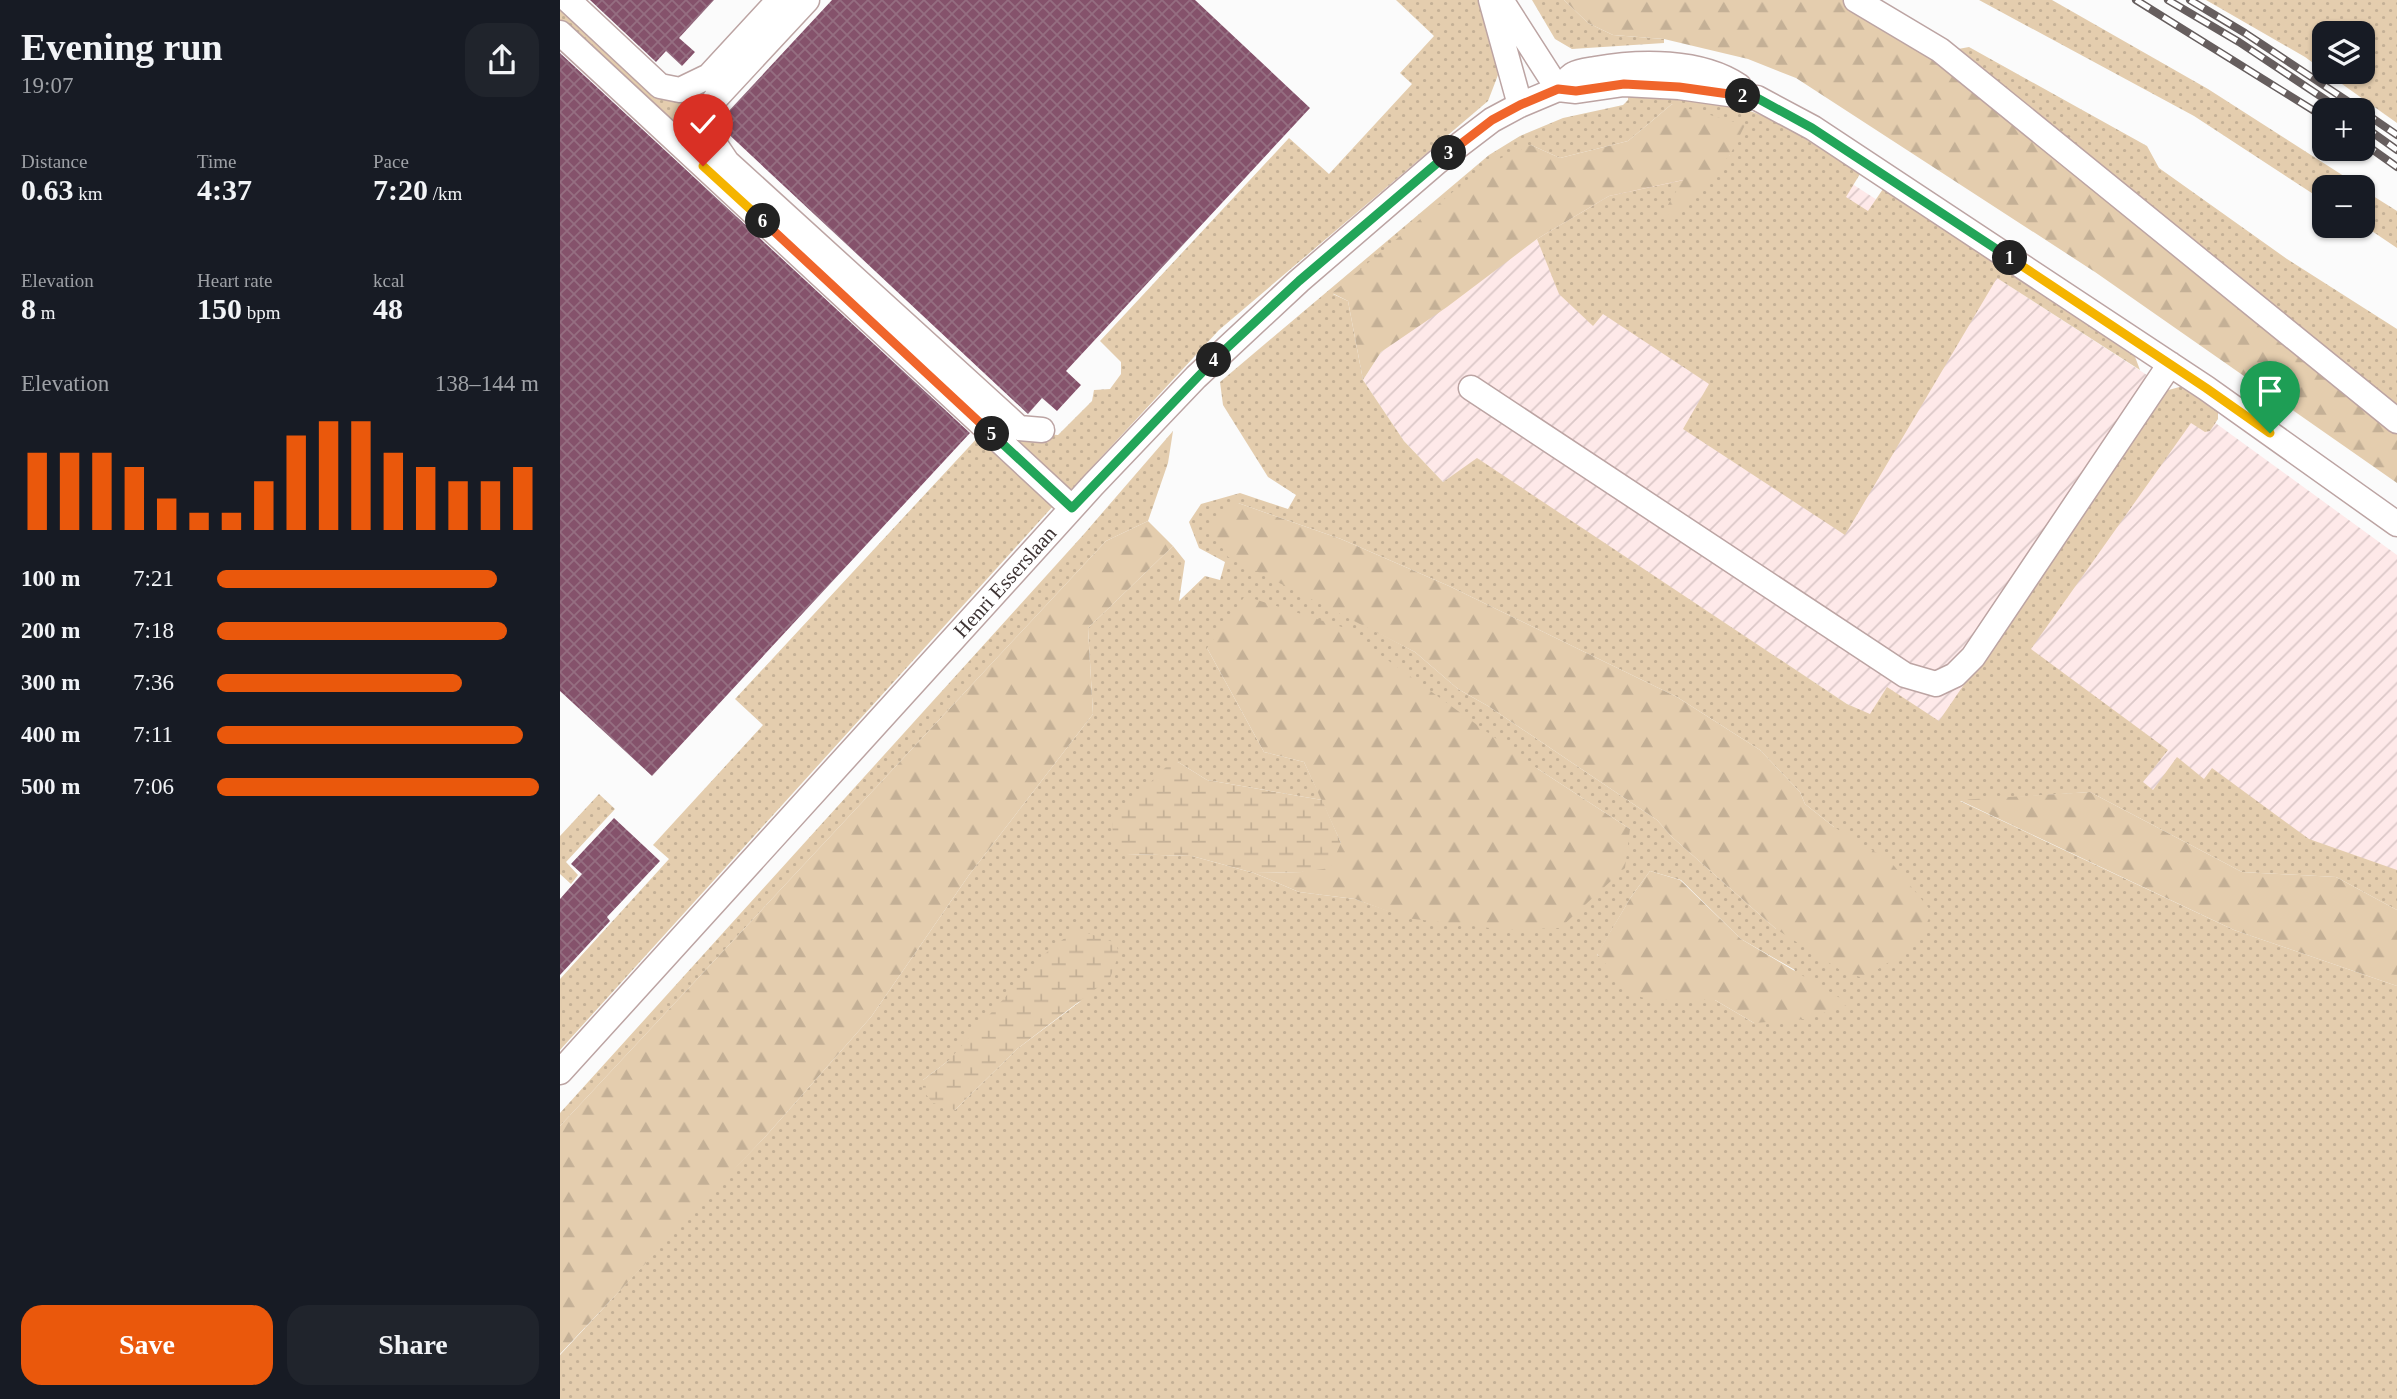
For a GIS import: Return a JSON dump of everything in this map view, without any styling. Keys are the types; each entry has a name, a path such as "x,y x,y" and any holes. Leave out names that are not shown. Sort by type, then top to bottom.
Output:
{"street":[{"path":"568,0 660,86 680,90 709,76 779,0"},
{"path":"807,0 715,99 706,131 726,162 1019,428 1042,430"},
{"path":"1491,0 1520,105"},
{"path":"1502,0 1558,89"},
{"path":"1856,0 1940,50 2397,421"},
{"path":"560,33 1072,508"},
{"name":"Henri Esserslaan","path":"560,1072 1072,508 1196,377 1299,281 1437,162 1492,120 1558,89 1574,73 1606,67 1667,65 1694,69 1730,80 1812,128 2170,364 2397,524"},
{"path":"1471,388 1905,675 1936,684 1955,675 1973,657 2170,364"}],"shaded area":[{"path":"1777,135 2170,390 2397,555 2397,889 1919,739 1847,704 1477,459 1443,482 1404,441 1363,380 1381,352 1537,239 1609,196"}],"green space":[{"path":"1396,0 1480,0 1486,14 1498,75 1488,101 1219,330 1067,494 560,29 560,2 659,91 717,74 703,123 1015,432 1058,435 1092,401 1094,390 1110,389 1121,374 1121,362 1100,341 1289,138 1329,174 1412,84 1400,73 1434,36"},
{"path":"1532,0 1564,0 1588,23 1613,35 1664,39 1664,43 1572,49 1555,39"},
{"path":"1564,0 1843,0 1943,58 2397,429 2397,483 2095,272 1796,78 1748,59 1664,39 1613,35 1588,23"},
{"path":"1979,0 2052,0 2208,89 2312,156 2312,161 2320,161 2342,175 2312,175 2312,193 2194,116"},
{"path":"2206,0 2397,0 2397,123 2375,107 2375,98 2362,98 2342,84 2375,84 2375,21 2312,21 2312,62"},
{"path":"1969,47 2147,146 2159,168 2287,259 2397,329 2397,413 1953,50"},
{"path":"1628,91 1702,98 1738,107 1772,120 1860,174 1846,197 1868,211 1885,186 2134,354 2140,370 1997,278 1845,535 1683,429 1709,384 1603,314 1593,326 1559,294 1537,239 1609,196 1684,180 1730,155 1672,104 1628,141 1560,158 1531,145 1333,294 1348,301 1363,380 1404,441 1443,482 1477,458 1847,704 1870,714 1887,687 1939,721 2165,391 2183,386 2218,410 2218,419 2210,431 2205,432 2191,423 2031,649 2168,750 2143,782 2153,790 2177,757 2204,779 2212,768 2309,839 2397,870 2397,910 2336,877 2242,872 2090,792 1960,801 2234,930 2397,986 2397,1399 560,1399 560,1355 765,1137 871,1017 969,875 1093,714 1088,628 1173,546 1185,561 1179,601 1205,576 1220,580 1225,562 1199,548 1189,522 1201,504 1240,493 1288,509 1296,495 1268,477 1223,405 1220,382 1489,155 1520,136 1563,118 1623,105 1628,100","holes":["1238,503 1341,539 1449,586 1677,697 1760,750 1800,792 1805,804 1834,827 1776,929 1672,837 1657,820 1488,706 1458,689 1415,652 1345,615","1207,648 1538,769 1630,829 1406,917 1355,899 1299,892 1254,873 1192,856 1127,854 1178,762 1207,780 1322,800 1304,762 1264,752","1650,871 1681,880 1741,939 1795,970 1754,1023 1715,1000 1597,955 1631,897","1081,1001 1017,1049 955,1110 923,1080 948,1061"]},
{"path":"1672,104 1745,125 1730,155 1674,217 1663,213 1683,180 1609,196 1537,239 1447,307 1381,352 1363,380 1348,301 1332,293 1485,165 1531,145 1560,158 1628,141"},
{"path":"2375,197 2397,211 2397,248 2375,233"},
{"path":"1173,431 1168,463 1148,521 1106,541 560,1126 560,1113 1084,534"},
{"path":"980,435 1055,504 560,1050 560,979 669,859 653,845 763,725 735,699"},
{"path":"1238,503 1341,539 1449,586 1677,697 1760,750 1800,792 1805,804 1834,827 1890,861 1932,912 1916,945 1864,978 1845,973 1776,929 1672,837 1657,820 1488,706 1458,689 1415,652 1228,557 1208,525"},
{"path":"1148,521 1173,546 1088,628 1093,714 969,875 871,1017 765,1137 560,1354 560,1126 1106,541"},
{"path":"1245,596 1342,627 1538,769 1630,829 1625,868 1560,928 1506,930 1406,918 1355,899 1299,892 1254,873 1302,872 1341,843 1304,762 1264,752 1207,648"},
{"path":"1178,762 1207,780 1322,800 1341,843 1330,868 1302,872 1254,873 1192,856 1127,854 1114,842 1112,824 1116,816 1167,766"},
{"path":"2090,792 2242,872 2336,877 2397,910 2397,986 2234,930 1959,800"},
{"path":"599,794 615,809 566,862 578,875 571,884 560,874 560,836"},
{"path":"1650,871 1680,880 1741,939 1850,1004 1806,1019 1754,1023 1715,1000 1647,999 1632,994 1597,954"},
{"path":"1076,929 1116,943 1119,954 1110,978 1017,1049 955,1110 933,1103 923,1091 923,1080 948,1061 1041,957"}],"building":[{"path":"590,0 714,0 679,38 695,52 682,66 666,51 656,62"},
{"path":"832,0 1195,0 1310,108 1066,371 1081,385 1057,411 1042,398 1028,414 722,128 726,114"},
{"path":"560,53 970,433 652,776 560,691"},
{"path":"614,818 660,861 607,917 610,921 560,975 560,899 582,874 571,864"}],"railway":[{"path":"2136,0 2312,110"},
{"path":"2168,0 2239,42 2323,98"},
{"path":"2190,0 2343,98"},
{"path":"2375,120 2397,135"},
{"path":"2375,134 2397,150"},
{"path":"2375,151 2397,167"}],"route":[{"path":"703,166 1072,508 1196,377 1299,281 1437,162 1492,120 1558,89 1576,91 1624,84 1679,87 1757,98 1812,128 2270,433"}]}
